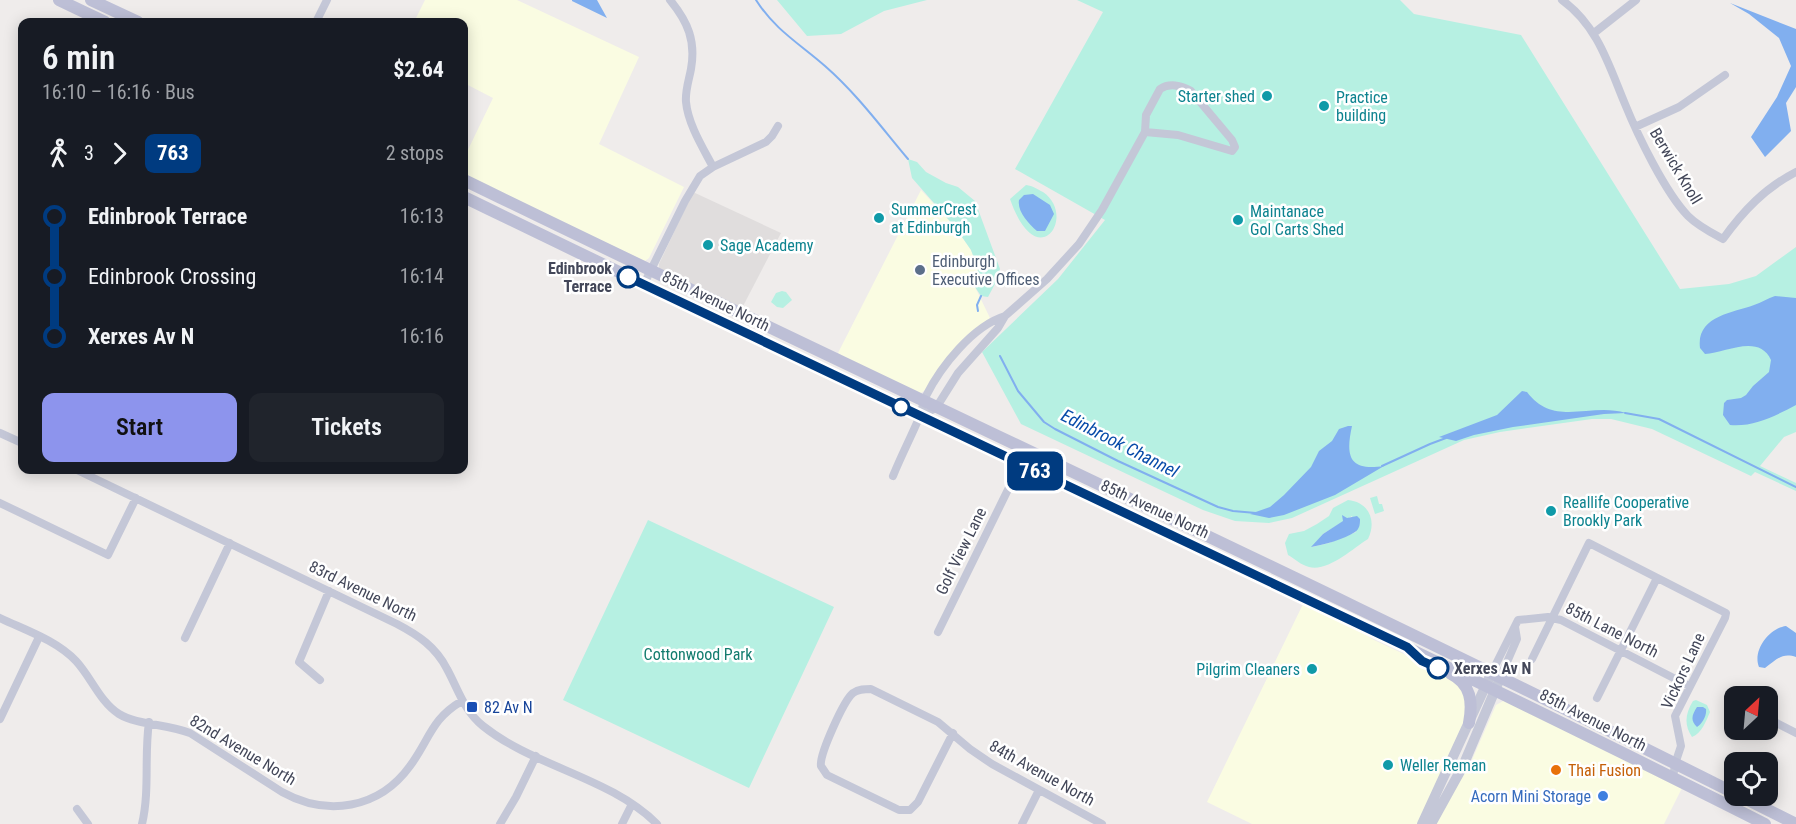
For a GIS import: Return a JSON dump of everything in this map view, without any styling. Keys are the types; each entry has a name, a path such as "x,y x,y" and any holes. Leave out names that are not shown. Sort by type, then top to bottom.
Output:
{"main road":[{"path":"59,0 97,18"},
{"path":"95,2 129,18"},
{"name":"85th Avenue North","path":"468,182 650,272 1497,674 1724,788"},
{"name":"85th Avenue North","path":"468,199 1491,687 1765,824"},
{"path":"1407,647 1422,661 1461,681 1467,688 1472,699 1469,723"},
{"name":"85th Avenue North","path":"1760,806 1796,824"}],"street":[{"path":"318,18 327,0"},
{"path":"670,0 690,31 693,55 686,103 693,125 713,167"},
{"name":"Berwick Knoll","path":"1562,0 1582,18 1594,33 1603,49 1635,127 1659,174 1681,207 1698,224 1723,239 1751,203 1796,172"},
{"path":"1594,33 1636,0"},
{"name":"Berwick Knoll","path":"1635,127 1679,107 1725,75"},
{"path":"920,416 936,408 958,373 998,328 1005,316 1047,279 1079,244 1102,210 1145,132 1146,115 1160,89 1171,86 1191,91 1234,144 1232,151 1178,135 1145,132"},
{"path":"644,284 700,176 713,167 766,142 777,126"},
{"path":"1212,146 1223,130"},
{"path":"892,476 920,416 924,402 947,365 971,336 992,320 1005,316"},
{"path":"947,365 958,373"},
{"path":"0,432 18,441"},
{"name":"Golf View Lane","path":"938,632 1027,451"},
{"name":"83rd Avenue North","path":"85,474 420,636 447,668 462,701 480,724 494,734 632,804 657,824"},
{"path":"0,503 108,555 136,498"},
{"path":"185,638 230,543"},
{"path":"1532,659 1589,543 1657,578 1597,698"},
{"name":"Vickors Lane","path":"1657,578 1726,612 1676,716 1681,746 1673,778"},
{"path":"320,680 299,662 330,591"},
{"name":"85th Lane North","path":"1497,674 1509,637 1517,624 1534,617 1553,617 1689,686"},
{"name":"82nd Avenue North","path":"0,618 39,637 74,658 111,708 121,715 171,726 190,733 295,799 326,807 349,805 371,798 385,790 408,769 444,713 462,701"},
{"path":"0,719 39,637"},
{"path":"1431,824 1463,766 1497,674"},
{"path":"1422,824 1469,723 1491,687"},
{"name":"84th Avenue North","path":"953,733 918,802 910,810 899,810 827,775 823,771 820,760 847,702 854,693 860,690 877,691 938,722 953,733 981,757 1102,824"},
{"path":"142,824 147,800 149,722"},
{"path":"1778,724 1796,733"},
{"path":"500,824 536,756"},
{"path":"269,795 275,787"},
{"path":"1022,824 1039,790"},
{"path":"622,824 632,804"},
{"path":"77,809 88,824"}],"shaded area":[{"path":"425,0 517,0 639,57 599,144 684,187 649,258 645,261 468,178 468,150 493,98 468,85 468,18 416,18"},
{"path":"921,190 955,227 971,250 978,269 975,287 990,318 966,336 924,391 919,394 865,370 838,353"},
{"path":"693,192 781,233 741,310 659,271 659,264"},
{"path":"1304,602 1346,622 1374,640 1455,678 1464,687 1467,715 1418,824 1252,824 1207,802"},
{"path":"1505,700 1682,788 1664,824 1435,824 1471,762 1496,705"}],"green space":[{"path":"777,0 927,0 884,11 841,34 807,36"},
{"path":"1077,0 1400,0 1414,14 1521,35 1680,289 1729,284 1756,276 1796,247 1796,432 1784,437 1760,466 1796,483 1796,491 1755,472 1751,476 1652,429 1611,419 1592,419 1500,432 1464,440 1292,518 1269,523 1235,521 1203,510 1021,424 982,352 1058,279 1105,220 1015,169 1103,12"},
{"path":"908,159 917,162 926,172 958,187 975,201 1000,269 988,297 981,296 975,287 978,269 971,250 955,227 912,178"},
{"path":"1026,185 1043,192 1053,202 1056,214 1055,225 1050,234 1042,237 1031,234 1021,222 1010,199"},
{"path":"786,292 792,300 783,308 771,302 776,293"},
{"path":"1377,496 1384,511 1375,514 1370,498"},
{"path":"1348,500 1366,508 1372,526 1368,539 1340,559 1316,568 1309,567 1288,555 1285,543 1289,534 1304,531 1317,524 1329,516 1333,508","holes":["1352,516 1356,532 1329,543 1312,547 1323,534"]},
{"name":"Cottonwood Park","path":"648,520 834,607 749,788 563,700"},
{"path":"1696,700 1707,705 1710,712 1701,730 1692,737 1686,719 1690,706"}],"water":[{"path":"572,0 597,0 607,18 572,1"},
{"path":"1730,3 1796,29 1796,87 1786,103 1791,131 1765,157 1751,137 1777,97 1791,66 1779,38 1749,14"},
{"path":"1033,194 1050,205 1054,214 1045,231 1037,231 1021,213 1019,200 1024,195"},
{"path":"1775,296 1796,298 1796,405 1756,422 1730,425 1723,415 1724,403 1746,395 1769,372 1771,360 1766,352 1750,346 1705,354 1700,348 1700,337 1710,322 1717,318"},
{"path":"1522,391 1527,392 1538,403 1549,409 1561,412 1613,410 1626,413 1513,427 1456,441 1439,437 1497,415"},
{"path":"1352,426 1349,446 1353,460 1364,466 1384,466 1335,495 1284,515 1269,518 1250,514 1270,507 1284,495 1311,467 1319,451 1332,441 1339,429"},
{"path":"1342,515 1347,518 1357,516 1360,519 1357,531 1340,539 1311,547 1323,534 1343,521"},
{"path":"1786,626 1796,633 1796,657 1783,656 1765,668 1759,667 1757,660 1760,647 1769,635"},
{"path":"1697,707 1703,707 1706,712 1704,720 1697,727 1692,717"}],"waterway":[{"name":"Edinbrook Channel","path":"756,0 771,20 848,88 908,159"},
{"name":"Edinbrook Channel","path":"978,311 977,305 981,296"},
{"name":"Edinbrook Channel","path":"1000,356 1018,391 1044,422 1055,429 1218,507 1256,513"},
{"name":"Edinbrook Channel","path":"1625,413 1659,419 1796,487"},
{"name":"Edinbrook Channel","path":"1382,466 1446,438"}],"bus line":[{"name":"763","path":"628,277 1407,647 1422,661 1438,668"}],"place":[{"name":"Starter shed","path":"1267,96"},
{"name":"Practice building","path":"1324,106"},
{"name":"SummerCrest at Edinburgh","path":"879,218"},
{"name":"Maintanace Gol Carts Shed","path":"1238,220"},
{"name":"Sage Academy","path":"708,245"},
{"name":"Edinburgh Executive Offices","path":"920,270"},
{"name":"Edinbrook Terrace","path":"628,277"},
{"name":"Reallife Cooperative Brookly Park","path":"1551,511"},
{"name":"Xerxes Av N","path":"1438,668"},
{"name":"Pilgrim Cleaners","path":"1312,669"},
{"name":"82 Av N","path":"472,707"},
{"name":"Weller Reman","path":"1388,765"},
{"name":"Thai Fusion","path":"1556,770"},
{"name":"Acorn Mini Storage","path":"1603,796"}]}
